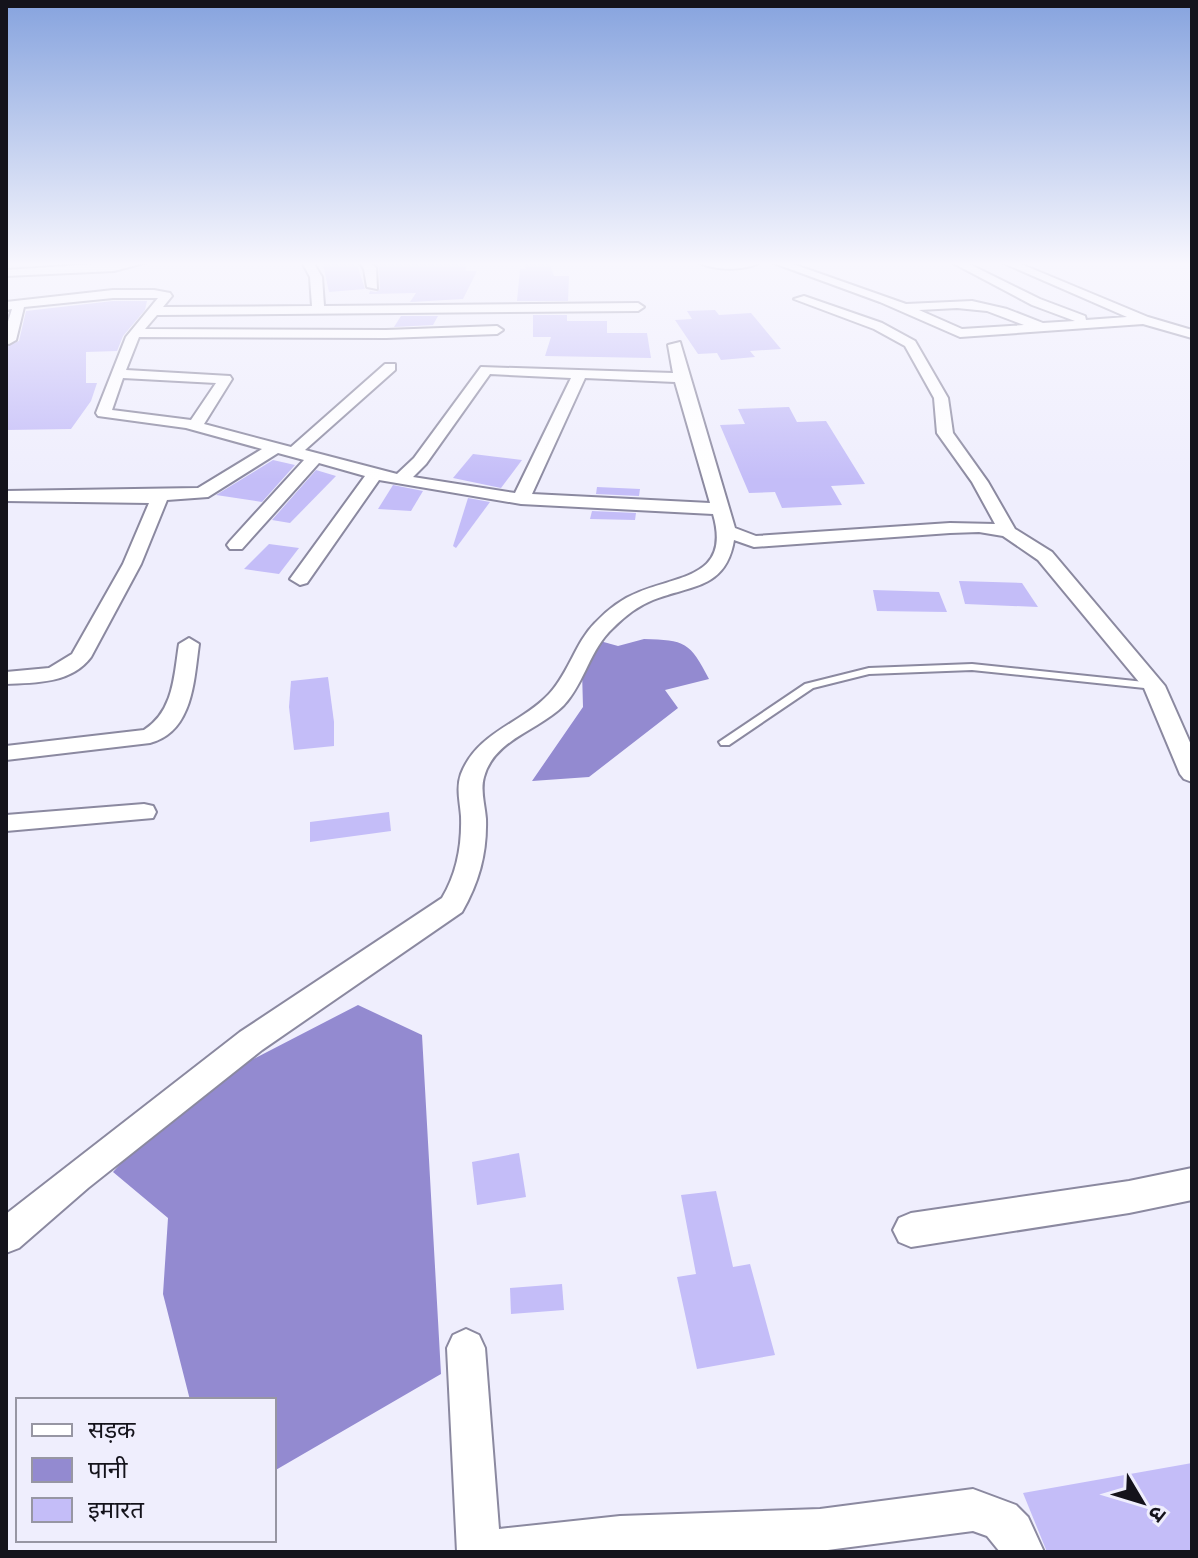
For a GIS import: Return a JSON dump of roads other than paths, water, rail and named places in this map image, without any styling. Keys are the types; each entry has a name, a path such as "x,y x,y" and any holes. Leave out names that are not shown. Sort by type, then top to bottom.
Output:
{"street":[{"path":"9,335 9,340"},
{"path":"134,335 103,413 195,426 313,460 400,480 521,499 722,520 754,542 950,528 979,527 1008,532 1045,556 1154,686 1192,774"},
{"path":"893,335 910,344 941,398 945,433 980,482 1008,532"},
{"path":"6,1236 76,1177 251,1041 452,905 472,862 473,812 469,789 474,769 490,747 552,703 565,690 587,645 624,608 641,597 713,570 718,565 722,520 681,378 675,345"},
{"path":"292,454 390,367"},
{"path":"400,480 420,461 486,370 681,378"},
{"path":"118,374 225,379 195,426"},
{"path":"521,499 580,374"},
{"path":"6,496 202,493 274,448"},
{"path":"236,545 313,460"},
{"path":"300,579 375,474"},
{"path":"6,678 61,672 81,657 132,564 158,505 159,500 146,496"},
{"path":"6,753 150,736 169,726 177,713 189,644"},
{"path":"6,823 144,812"},
{"path":"911,1230 1129,1197 1192,1184"},
{"path":"466,1348 482,1552 620,1537 820,1530 973,1510 1001,1520 1013,1532 1022,1552"}],"lane":[{"path":"725,742 809,686 869,671 972,667 1154,686"}],"water":[{"path":"644,639 669,640 685,646 697,657 709,679 665,690 678,708 589,777 532,781 583,707 582,671 600,641 618,646"},
{"path":"358,1005 422,1035 441,1374 276,1470 276,1398 189,1398 163,1294 168,1218 113,1172 151,1130 230,1071"}]}
